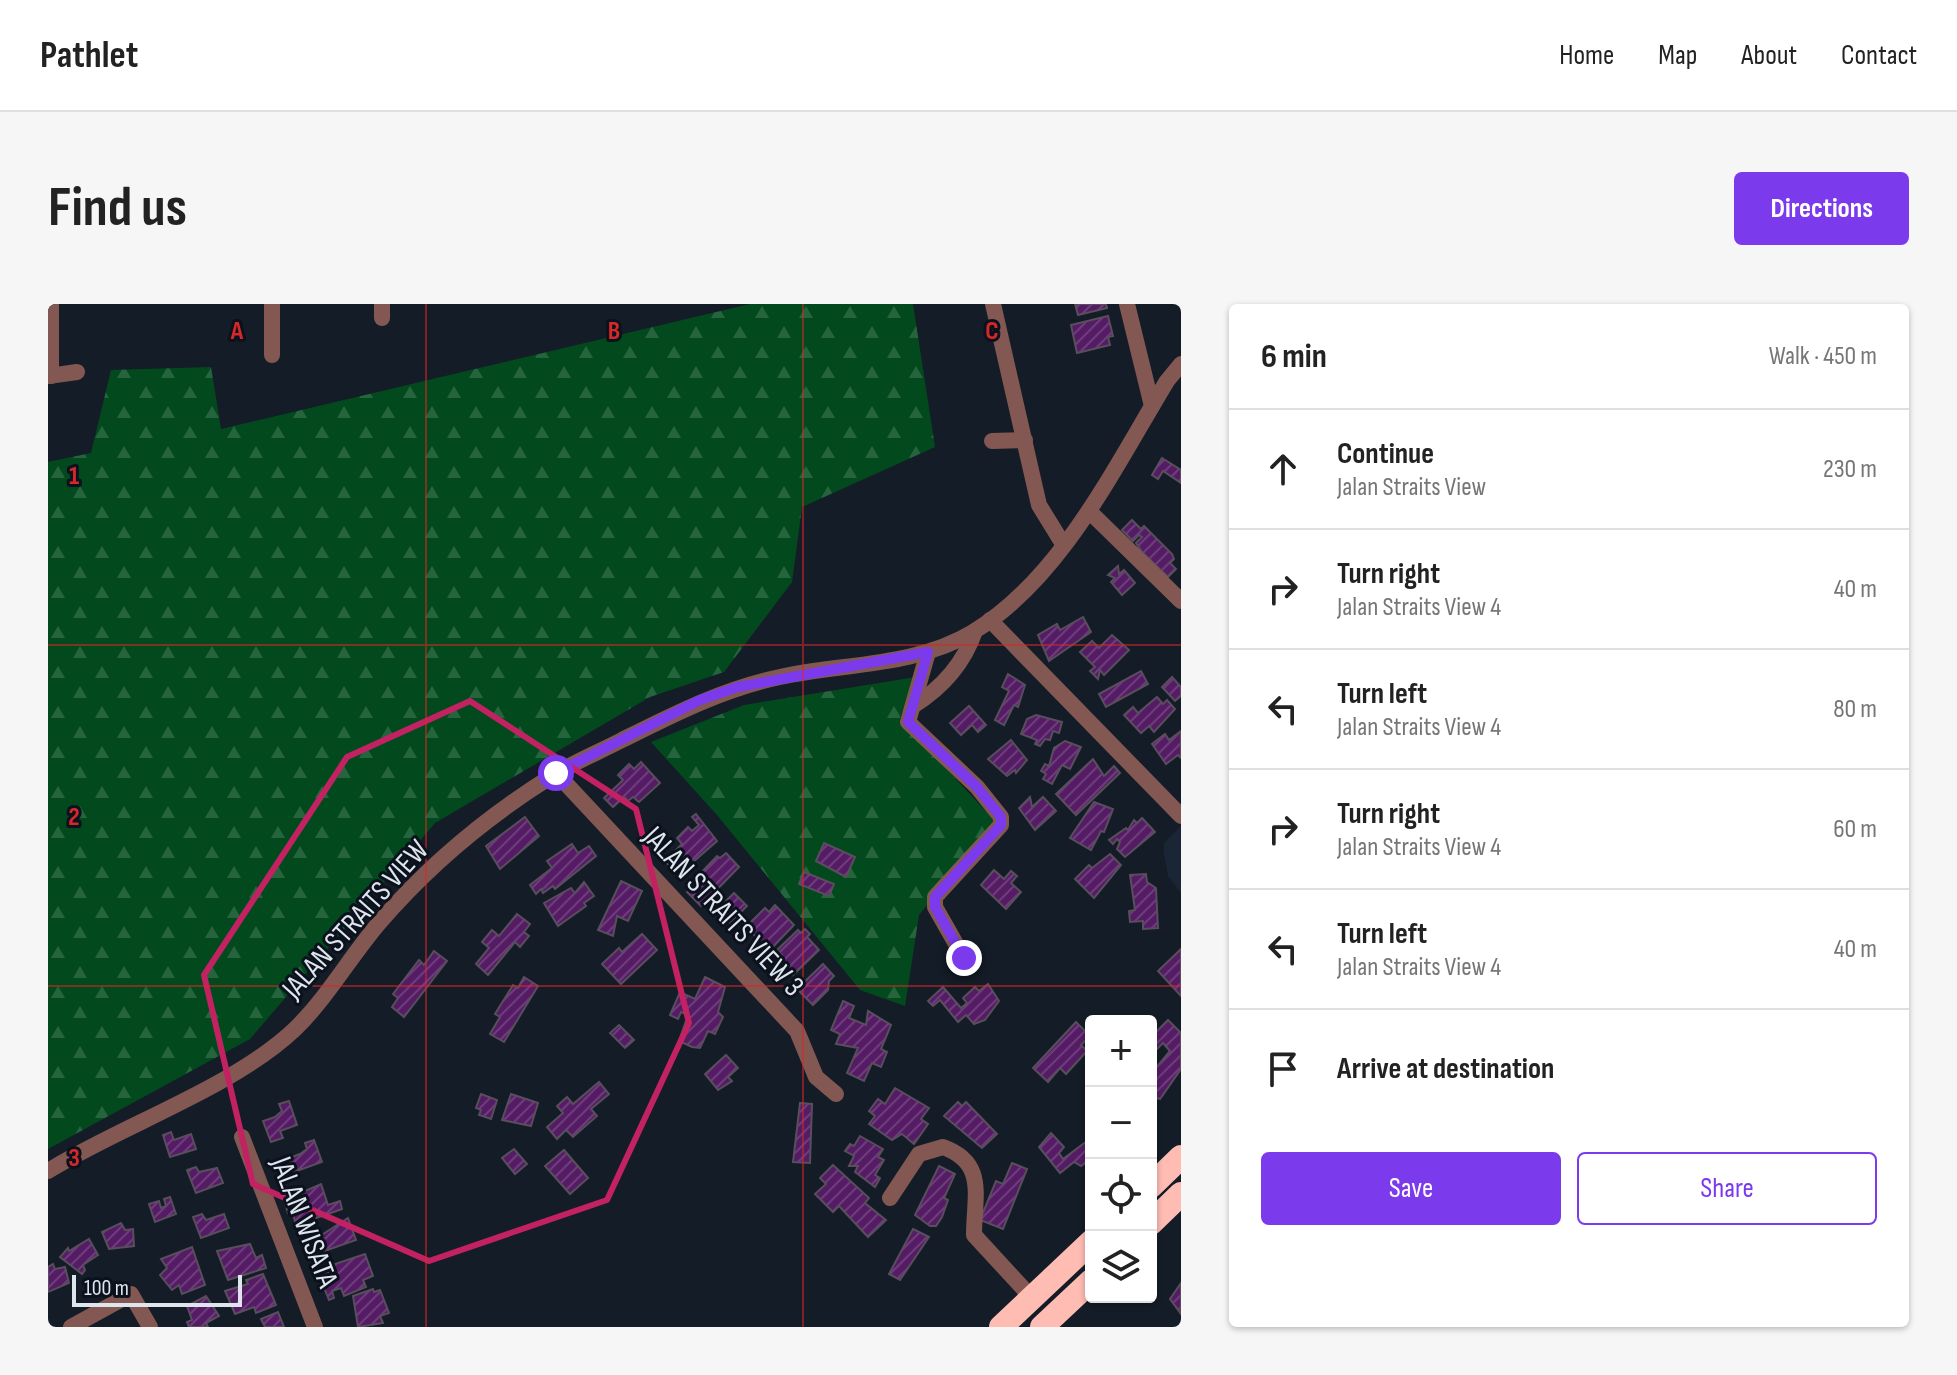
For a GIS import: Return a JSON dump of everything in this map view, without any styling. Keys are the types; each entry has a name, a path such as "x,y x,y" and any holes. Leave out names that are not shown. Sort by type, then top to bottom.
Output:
{"highway":[{"path":"1157,1180 1181,1157"},
{"path":"1157,1217 1178,1198"},
{"path":"1001,1327 1085,1248"},
{"path":"1042,1327 1085,1287"}],"street":[{"path":"51,304 50,376 77,372"},
{"path":"272,304 272,355"},
{"path":"993,304 1039,505 1063,544"},
{"path":"1127,304 1152,406"},
{"name":"JALAN STRAITS VIEW","path":"48,1171 245,1067 294,1030 379,924 419,881 508,805 556,773 700,700 738,687 928,652 975,631 1021,594 1090,512 1152,406 1181,364"},
{"path":"992,441 1025,440"},
{"path":"1090,512 1181,601"},
{"path":"990,620 1181,816"},
{"path":"913,706 935,692 968,651 975,631"},
{"path":"928,652 908,722 977,787 1001,817 1001,825 935,897 935,907 964,958"},
{"name":"JALAN STRAITS VIEW 3","path":"556,773 797,1031 816,1077 836,1094"},
{"name":"JALAN WISATA","path":"242,1137 315,1327"},
{"path":"890,1198 919,1154 943,1147 967,1159 974,1171 974,1235 1032,1298"},
{"path":"71,1327 131,1294 150,1327"}],"highlighted area":[{"path":"470,701 636,809 689,1023 607,1200 429,1261 253,1184 204,975 347,757"}],"shaded area":[{"path":"1181,826 1181,893 1168,876 1164,843"}],"green space":[{"path":"750,304 913,304 935,447 802,507 792,582 724,672 650,697 435,823 250,1039 48,1149 48,462 91,453 111,370 211,367 221,429"},
{"path":"916,677 900,719 995,821 919,915 905,1006 860,990 717,815 651,742 744,705"}],"building":[{"path":"1075,304 1106,304 1107,308 1078,315"},
{"path":"1108,316 1113,336 1108,337 1110,345 1077,353 1071,325"},
{"path":"1162,458 1181,470 1181,483 1163,471 1158,479 1152,475"},
{"path":"1132,520 1141,529 1144,526 1172,554 1174,559 1170,563 1176,569 1168,577 1136,543 1142,537 1139,535 1133,541 1122,530"},
{"path":"1118,566 1119,574 1124,570 1135,583 1122,595 1111,582 1115,578 1108,575"},
{"path":"1083,617 1091,632 1049,661 1038,635 1057,624 1060,630"},
{"path":"1112,635 1129,650 1104,675 1100,670 1098,679 1090,671 1095,667 1080,652 1092,641 1099,648"},
{"path":"1141,671 1148,684 1106,707 1099,694"},
{"path":"1008,674 1025,685 1018,707 1014,705 1004,725 995,720 1009,691 1002,687"},
{"path":"1172,677 1181,687 1181,696 1175,701 1162,687"},
{"path":"1157,697 1163,704 1167,700 1175,709 1154,732 1149,726 1141,733 1124,715 1133,707 1138,713"},
{"path":"969,706 986,725 978,732 972,725 961,735 950,723"},
{"path":"1036,715 1062,722 1059,733 1053,731 1050,740 1045,739 1040,746 1035,744 1037,740 1021,734 1027,719"},
{"path":"1181,731 1181,758 1178,755 1166,764 1152,744 1165,734 1169,740"},
{"path":"1011,740 1027,760 1016,773 1015,770 1007,776 988,759"},
{"path":"1065,741 1081,747 1070,769 1062,765 1052,784 1043,779 1046,774 1041,771 1045,764 1049,766 1054,748"},
{"path":"1093,759 1104,776 1114,766 1120,773 1076,815 1056,794"},
{"path":"641,762 660,783 639,802 633,797 628,801 624,797 613,807 604,798 623,780 618,775 629,764 634,769"},
{"path":"1030,797 1032,807 1043,797 1056,811 1035,830 1019,808"},
{"path":"1094,802 1113,809 1104,832 1101,831 1091,850 1070,838"},
{"path":"696,814 717,841 678,875 665,861 682,844 677,838 688,827 692,831 699,825 692,817"},
{"path":"525,817 539,836 500,869 486,846"},
{"path":"1142,818 1155,832 1125,857 1117,849 1120,842 1117,839 1113,844 1109,840 1126,828 1128,830 1134,820 1137,823"},
{"path":"824,843 855,857 846,877 816,861"},
{"path":"572,844 578,853 589,846 596,856 555,889 553,886 543,893 541,889 536,894 530,885 552,868 547,861"},
{"path":"726,853 739,867 701,906 687,892 717,856 720,858"},
{"path":"1110,854 1121,865 1094,898 1075,879 1089,865 1092,868"},
{"path":"994,870 1004,879 1011,871 1017,876 1011,883 1021,892 1006,909 981,885"},
{"path":"804,872 834,884 829,896 799,884"},
{"path":"1146,874 1147,882 1156,888 1158,928 1143,929 1143,921 1130,922 1129,911 1135,910 1130,875"},
{"path":"621,881 642,891 628,921 617,916 613,936 598,930"},
{"path":"584,882 594,896 584,903 586,906 558,926 544,903 571,888 575,893"},
{"path":"734,893 747,906 730,923 717,910"},
{"path":"775,905 794,925 765,955 753,942 757,938 746,927 765,908 769,912"},
{"path":"517,914 530,924 524,932 529,936 520,947 515,942 488,975 476,964 489,948 482,942 492,930 499,936"},
{"path":"805,929 810,934 807,937 819,950 793,975 778,959 782,955 777,950 798,930 801,933"},
{"path":"642,934 657,950 621,984 602,964 619,948 622,952"},
{"path":"1181,949 1181,996 1158,971"},
{"path":"434,951 447,961 404,1017 392,1007 398,998 393,994 419,960 424,965"},
{"path":"823,964 834,976 829,981 828,990 813,1005 797,989"},
{"path":"524,977 538,986 504,1042 490,1034 500,1017 495,1014 513,985 518,988"},
{"path":"705,977 725,987 718,1012 723,1017 715,1034 708,1031 700,1048 692,1047 679,1041 688,1015 681,1012 678,1019 670,1015 680,992 695,999"},
{"path":"988,984 999,1001 985,1020 974,1024 966,1015 958,1022 940,1000 933,1006 928,1001 943,987 961,1008 967,1003 963,998 975,987 979,991"},
{"path":"843,1001 854,1006 849,1018 866,1025 868,1011 891,1025 881,1049 887,1052 881,1067 872,1063 864,1081 847,1073 858,1048 836,1044 840,1034 831,1030"},
{"path":"1168,1020 1181,1033 1181,1069 1160,1099 1157,1098 1157,1067 1170,1051 1163,1043 1157,1049 1157,1031"},
{"path":"1076,1022 1085,1031 1085,1041 1081,1045 1085,1053 1066,1074 1060,1068 1048,1082 1033,1068"},
{"path":"619,1025 634,1040 625,1048 610,1033"},
{"path":"726,1055 738,1068 728,1077 732,1081 718,1090 705,1074"},
{"path":"599,1082 609,1094 591,1109 597,1116 573,1137 566,1130 557,1139 547,1127 563,1113 557,1106 567,1097 573,1104"},
{"path":"895,1088 929,1108 921,1119 928,1124 914,1144 902,1134 892,1140 869,1124 875,1116 869,1111 878,1099 885,1104"},
{"path":"481,1094 497,1100 491,1119 479,1115 481,1110 476,1108"},
{"path":"511,1094 538,1103 531,1126 502,1120"},
{"path":"289,1101 297,1125 280,1131 283,1138 271,1142 263,1121 275,1117 282,1111 279,1104"},
{"path":"958,1102 962,1106 966,1102 997,1134 982,1148 944,1116"},
{"path":"800,1103 812,1104 810,1163 793,1162"},
{"path":"171,1132 174,1140 191,1134 196,1149 170,1157 163,1135"},
{"path":"1051,1133 1064,1147 1059,1153 1063,1159 1085,1142 1085,1163 1081,1166 1074,1162 1060,1173 1039,1147"},
{"path":"860,1136 883,1149 878,1157 884,1160 875,1175 880,1178 875,1187 855,1172 858,1166 849,1166 854,1156 845,1151 850,1144 854,1146"},
{"path":"314,1140 322,1162 294,1172 289,1158 307,1149 305,1143"},
{"path":"514,1149 527,1164 515,1174 502,1158"},
{"path":"564,1150 588,1178 570,1194 545,1166"},
{"path":"1012,1163 1027,1169 1003,1229 980,1220 996,1181 1003,1184"},
{"path":"833,1165 869,1198 865,1203 886,1220 868,1237 839,1206 833,1212 815,1194 826,1184 820,1178"},
{"path":"939,1166 955,1174 944,1198 948,1200 942,1217 936,1226 930,1226 915,1215"},
{"path":"196,1167 199,1172 217,1168 223,1183 196,1193 187,1170"},
{"path":"321,1184 328,1205 340,1201 342,1209 296,1225 293,1214 296,1211 288,1213 284,1200"},
{"path":"170,1197 176,1214 155,1222 149,1204 159,1201 161,1208 166,1206 164,1199"},
{"path":"202,1214 206,1220 224,1214 229,1228 201,1238 193,1217"},
{"path":"348,1218 356,1240 319,1253 316,1245 323,1242 320,1236"},
{"path":"121,1223 125,1230 133,1229 134,1246 109,1249 102,1232"},
{"path":"913,1229 929,1237 900,1280 889,1274"},
{"path":"89,1239 98,1255 83,1265 85,1270 82,1274 60,1257 68,1248 69,1251"},
{"path":"250,1244 256,1258 262,1255 266,1268 228,1280 217,1251"},
{"path":"192,1247 205,1285 182,1294 179,1285 172,1290 160,1275 167,1268 161,1259"},
{"path":"365,1254 373,1276 363,1280 366,1287 344,1296 341,1288 332,1291 334,1298 329,1300 317,1270"},
{"path":"53,1264 55,1269 65,1267 69,1283 48,1292 48,1267"},
{"path":"263,1274 276,1305 256,1313 254,1307 235,1314 225,1291 248,1284 246,1280"},
{"path":"1181,1283 1181,1314 1170,1299"},
{"path":"373,1289 374,1292 380,1290 389,1313 380,1316 383,1323 358,1327 353,1296"},
{"path":"206,1296 219,1316 206,1323 208,1327 189,1327 187,1322 192,1320 187,1306"},
{"path":"278,1312 284,1327 265,1327 261,1319"}],"route":[{"path":"556,773 700,700 738,687 784,676 928,652 908,722 977,787 1001,817 1001,825 935,897 935,907 964,958"}]}
